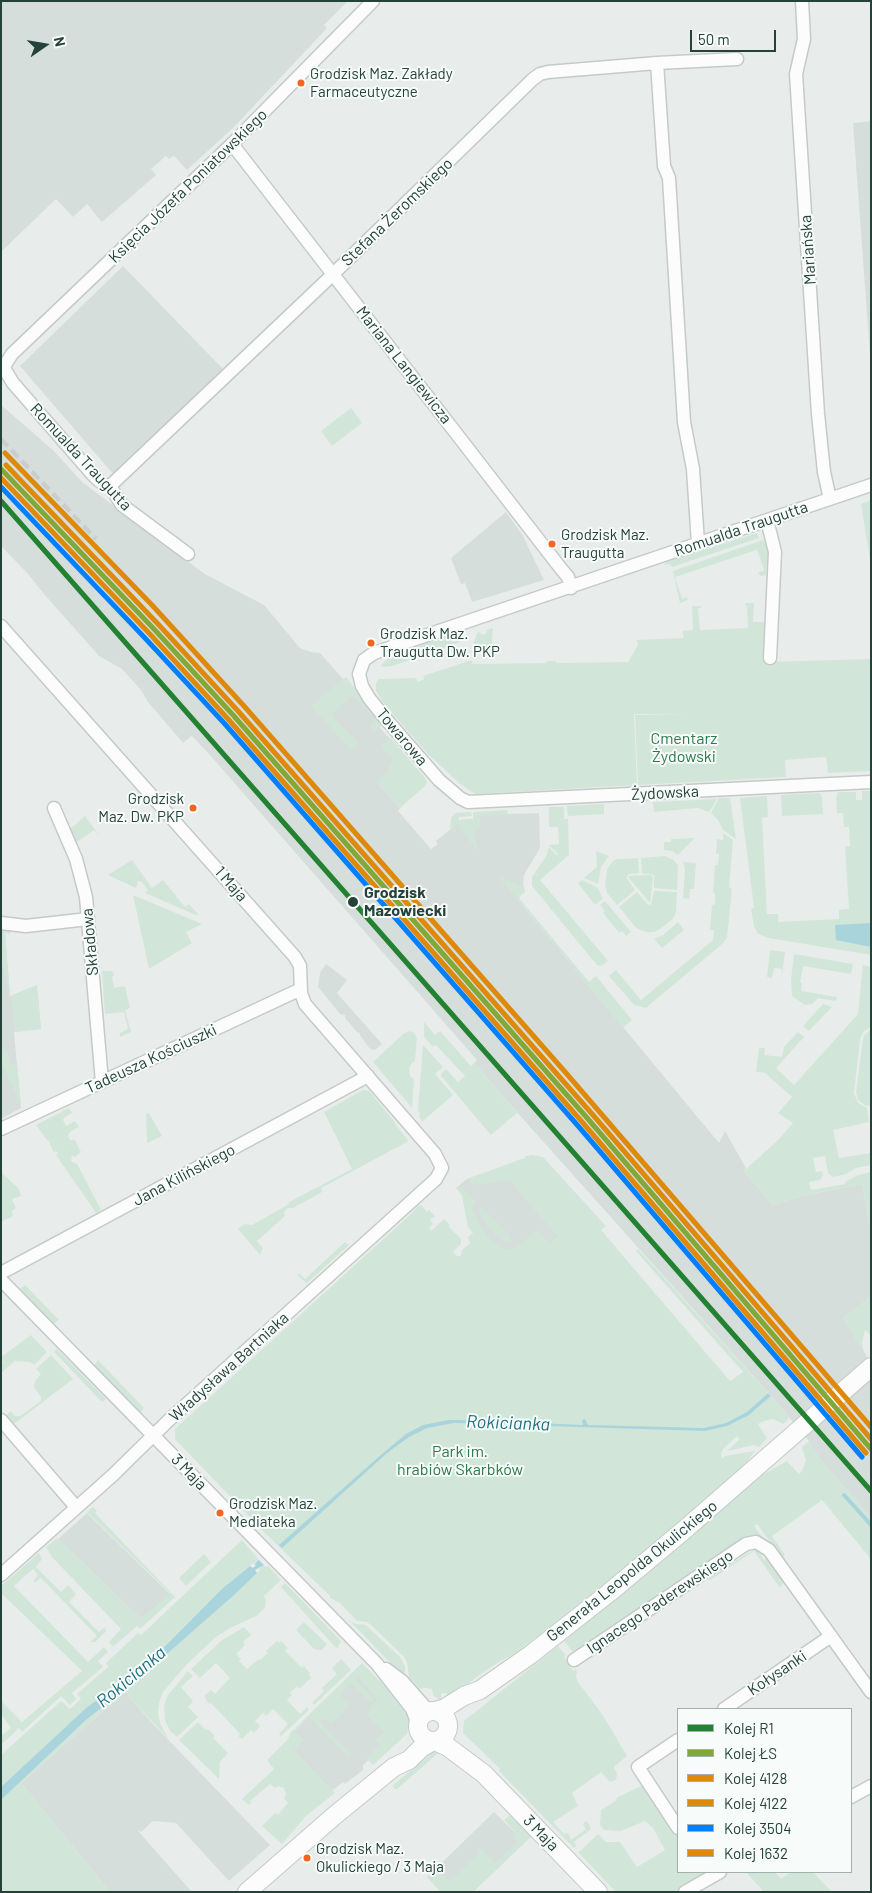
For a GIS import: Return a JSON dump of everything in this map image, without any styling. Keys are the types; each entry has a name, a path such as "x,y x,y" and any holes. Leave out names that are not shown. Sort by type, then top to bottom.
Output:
{"street":[{"name":"Księcia Józefa Poniatowskiego","path":"5,370 7,360 12,354 232,144 373,1"},
{"name":"Mariańska","path":"802,1 804,39 796,74 818,414 824,472 830,499"},
{"name":"Stefana Żeromskiego","path":"110,486 334,274 540,74 657,63 737,59"},
{"path":"657,63 664,166 668,178 684,422 693,469 698,544"},
{"name":"Mariana Langiewicza","path":"232,144 568,577 571,588"},
{"name":"Romualda Traugutta","path":"5,370 13,383 94,476 104,485 110,486 122,505 188,554"},
{"name":"Romualda Traugutta","path":"360,668 364,660 374,653 547,594 571,588 871,485"},
{"path":"767,520 775,552 770,658"},
{"name":"1 Maja","path":"3,629 295,956 300,966 301,989 305,1004 435,1154"},
{"name":"Towarowa","path":"360,668 359,674 362,686 377,708 430,771 460,798"},
{"name":"Żydowska","path":"460,798 476,803 871,782"},
{"name":"Składowa","path":"54,808 80,871 88,919 102,1082"},
{"path":"1,923 26,926 88,919"},
{"name":"Tadeusza Kościuszki","path":"1,1129 301,989"},
{"name":"Jana Kilińskiego","path":"1,1274 368,1076"},
{"name":"Władysława Bartniaka","path":"1,1575 140,1451 154,1436 436,1179 442,1168 435,1154"},
{"name":"3 Maja","path":"1,1280 377,1664 412,1709 418,1725"},
{"name":"Generała Leopolda Okulickiego","path":"433,1711 446,1708 464,1696 480,1690 530,1655 610,1592 871,1367"},
{"path":"1,1420 76,1507"},
{"name":"Ignacego Paderewskiego","path":"574,1660 746,1544 756,1542 769,1550 831,1636"},
{"path":"831,1636 871,1692"},
{"name":"Kołysanki","path":"725,1708 831,1636"},
{"name":"3 Maja","path":"377,1664 398,1677 424,1707 433,1711"},
{"name":"Generała Leopolda Okulickiego","path":"448,1726 452,1718 473,1701 480,1690"},
{"path":"247,1892 334,1816 394,1767 409,1760 421,1748 444,1736 448,1726 444,1715 433,1711 423,1714 415,1737 402,1752 394,1767"},
{"path":"418,1725 422,1736 434,1741"},
{"name":"3 Maja","path":"448,1726 455,1738 469,1751 484,1774"},
{"name":"3 Maja","path":"434,1741 448,1747 484,1774 598,1892"},
{"path":"677,1741 638,1767 677,1826"},
{"path":"852,1796 871,1786"},
{"path":"685,1892 712,1873"}],"shaded area":[{"path":"1,1 348,1 324,25 327,28 235,126 187,170 174,156 169,159 166,156 151,169 156,175 102,222 87,204 73,217 56,199 1,252"},
{"path":"871,121 871,369 853,123"},
{"path":"123,266 223,369 113,474 20,366"},
{"path":"1,405 54,451 82,482 205,574 264,605 300,648 320,653 378,719 380,728 408,758 379,785 400,808 398,811 431,849 438,844 436,841 458,823 458,820 473,819 476,815 539,813 540,848 524,875 523,884 525,892 517,899 719,1143 725,1131 746,1168 744,1171 773,1205 801,1196 862,1184 871,1230 871,1297 843,1318 871,1363 871,1518 818,1457 809,1441 771,1396 514,1109 474,1063 477,1060 209,754 192,736 183,743 122,669 99,656 28,574 1,546"},
{"path":"506,512 523,536 544,580 472,602 465,583 461,584 451,558"},
{"path":"5,933 10,996 37,985 41,1029 14,1032 21,1108 1,1119 1,934"},
{"path":"326,964 347,980 337,993 382,1044 375,1050 370,1049 360,1033 345,1018 345,1015 340,1014 318,987 320,973"},
{"path":"525,1158 545,1164 606,1236 519,1285 468,1227 462,1195 456,1188 467,1179"},
{"path":"87,1513 170,1594 141,1619 58,1539"},
{"path":"357,1670 403,1717 371,1758 363,1765 363,1770 332,1791 293,1750 303,1740 294,1731"},
{"path":"125,1692 154,1725 270,1845 229,1881 176,1823 153,1821 141,1832 138,1831 192,1892 110,1892 21,1783"},
{"path":"494,1812 525,1842 473,1892 441,1892 427,1877"}],"green space":[{"path":"351,408 362,423 332,446 321,431"},
{"path":"871,500 871,566 861,504"},
{"path":"757,533 759,538 672,567 669,564 664,565 666,562"},
{"path":"763,540 768,548 766,575 761,576 758,573 764,570 757,550 675,577 682,599 687,597 688,600 680,603 673,571"},
{"name":"Cmentarz Żydowski","path":"745,603 754,603 753,622 765,622 765,632 767,633 765,662 871,659 871,771 828,773 826,757 785,760 786,777 638,785 635,715 689,714 634,714 637,785 475,794 459,783 428,754 384,704 376,691 376,683 379,679 416,678 418,682 424,679 423,676 469,661 472,661 473,664 545,663 548,661 555,661 557,663 628,662 638,645 637,640 684,638 682,631 693,630 692,606 701,606 701,608 698,608 700,630 748,628 747,606"},
{"path":"493,628 491,653 491,648 472,649 477,633 480,632 482,635 487,633 486,630"},
{"path":"456,633 460,634 461,638 459,642 453,645 393,666 382,667 381,665 393,654"},
{"path":"346,677 382,722 382,725 377,730 372,729 370,726 376,720 353,695 331,715 359,743 351,750 311,706"},
{"path":"391,738 427,782 400,808 376,782 390,769 388,766 394,760 381,746"},
{"path":"862,791 871,791 871,955 769,938 758,934 754,927 751,909 754,908 740,798 767,796 768,817 762,818 767,914 778,914 778,922 839,919 839,910 849,909 845,847 850,846 849,827 844,827 843,813 837,813 836,798 838,792 856,792 856,800 862,800"},
{"path":"820,793 823,814 782,816 781,795"},
{"path":"719,798 730,798 736,839 723,830 718,820 711,813"},
{"path":"717,799 709,812 698,808 654,812 653,802"},
{"path":"603,804 604,814 568,816 567,806"},
{"path":"549,807 564,807 564,819 568,819 569,855 540,880 608,961 601,966 597,965 532,886 532,877 546,856 549,847 556,855 558,854 549,845 559,844 558,827 549,827"},
{"path":"507,810 508,814 480,816 480,826 475,832 477,851 458,824 450,829 451,818 455,813 471,812 472,816 459,817 459,820 473,819 473,812"},
{"path":"85,816 99,835 94,830 74,844 70,829"},
{"path":"723,833 733,840 729,887 732,889 727,938 646,1008 634,1005 609,976 616,970 641,1000 713,940 714,930 710,930 712,905 715,904 715,894 713,893 715,865 718,865 719,854 716,854 717,839 723,840"},
{"path":"695,838 678,855 672,851 664,850 664,842 671,842 671,839"},
{"path":"596,851 609,856 601,867 598,884 584,878 597,867"},
{"path":"665,856 674,860 678,866 677,890 654,888 654,875 642,873 641,858"},
{"path":"638,858 639,873 629,874 626,877 635,890 617,905 607,893 605,886 607,869 617,859"},
{"path":"132,860 152,888 163,880 185,907 189,904 198,914 196,915 145,893 148,890 141,881 138,881 136,888 108,875"},
{"path":"683,862 696,863 694,889 690,889 689,899 683,898 685,869"},
{"path":"651,875 653,877 650,903 628,877"},
{"path":"499,877 523,888 525,892 518,897 589,982 596,976 632,1020 623,1028"},
{"path":"582,880 598,888 603,899 595,905 578,883"},
{"path":"654,891 677,892 676,912 673,919 660,929 654,932 646,932 636,928 619,907 637,892 647,904 651,905"},
{"path":"133,895 202,924 186,932 192,943 149,969"},
{"path":"605,901 631,932 626,936 622,931 619,933 603,913 605,911 600,905"},
{"path":"678,922 684,930 662,948 654,939 663,935"},
{"path":"1,925 11,928 10,934 5,933 10,997 1,960"},
{"path":"770,950 785,952 782,976 782,969 774,968 772,978 767,977"},
{"path":"794,954 853,964 851,974 803,966 800,982 802,983 801,991 837,997 836,1001 818,998 812,1004 805,1005 792,996 791,980"},
{"path":"863,965 871,967 871,1027 863,1032 860,1039 854,1093 858,1103 867,1108 869,1122 833,1130 839,1158 871,1153 871,1165 856,1168 846,1174 833,1177 828,1173 825,1156 813,1158 816,1172 822,1171 823,1175 820,1180 809,1182 811,1190 845,1184 845,1182 858,1175 871,1172 871,1230 862,1184 801,1196 773,1205 744,1171 778,1140 793,1123 778,1113 792,1097 765,1073 756,1072 759,1048 765,1048 764,1055 782,1057 784,1047 798,1032 804,1037 776,1068 794,1085 858,1014"},
{"path":"102,971 113,971 114,988 125,986 130,1008 125,1010 131,1032 120,1037 120,1033 128,1029 124,1012 105,1014"},
{"path":"37,985 41,1029 15,1032 11,996"},
{"path":"823,1004 832,1007 809,1031 803,1026"},
{"path":"424,1022 435,1035 440,1031 471,1066 474,1063 517,1113 491,1135 441,1076 446,1069 458,1082 465,1076 436,1045 433,1047 424,1037"},
{"path":"871,1030 871,1105 866,1106 858,1100 856,1092 863,1039 865,1034"},
{"path":"409,1031 414,1033 417,1038 415,1061 409,1069 410,1076 414,1079 412,1108 373,1062 403,1034"},
{"path":"423,1045 443,1067 435,1074 453,1095 423,1121 419,1117 420,1113 418,1110"},
{"path":"1,1047 7,1052 10,1064 17,1064 21,1105 1,1062"},
{"path":"363,1090 369,1091 394,1121 408,1140 407,1142 321,1188 322,1192 293,1208 287,1208 284,1213 285,1216 257,1241 263,1248 260,1255 238,1229 245,1224 252,1225 289,1204 289,1202 352,1169 324,1112"},
{"path":"69,1108 72,1113 63,1120 66,1126 75,1121 79,1127 70,1132 68,1136 70,1140 75,1140 81,1152 75,1157 72,1156 71,1161 77,1164 101,1210 96,1213 56,1155 58,1153 54,1152 50,1142 36,1125"},
{"path":"149,1113 162,1136 147,1143 146,1114"},
{"name":"Park im. hrabiów Skarbków","path":"525,1156 543,1157 606,1226 601,1230 730,1381 743,1372 636,1251 638,1249 768,1393 753,1407 755,1410 771,1396 789,1418 783,1424 773,1419 758,1424 767,1438 759,1447 754,1445 727,1451 740,1439 737,1436 723,1449 722,1459 725,1456 755,1451 747,1462 733,1475 646,1551 547,1629 450,1697 446,1693 441,1694 441,1701 433,1695 432,1689 420,1689 409,1677 407,1662 404,1657 371,1625 367,1622 357,1621 340,1603 330,1598 266,1534 175,1439 175,1429 418,1206 421,1205 427,1212 429,1210 435,1216 430,1220 433,1224 429,1228 431,1231 444,1219 461,1239 461,1244 453,1252 457,1256 461,1256 462,1250 470,1243 468,1237 473,1233 468,1227 462,1195 456,1188 459,1186 476,1201 472,1208 478,1222 488,1237 501,1248 509,1250 519,1246 537,1230 550,1243 558,1237 511,1182 473,1185 467,1179 525,1158"},
{"path":"1,1172 19,1189 21,1196 12,1199 16,1208 12,1211 13,1216 1,1222"},
{"path":"482,1208 511,1237 510,1242 505,1242 487,1226 479,1213"},
{"path":"345,1242 349,1245 307,1283 298,1276 299,1273 305,1279"},
{"path":"25,1285 59,1320 53,1324 20,1289"},
{"path":"871,1297 871,1335 865,1330 862,1343 864,1353 843,1318"},
{"path":"31,1335 47,1352 34,1365 30,1362 15,1361 1,1373 1,1364 3,1363 1,1357"},
{"path":"57,1349 106,1399 102,1402 54,1352"},
{"path":"51,1355 73,1379 14,1424 6,1415 11,1411 15,1416 20,1416 41,1401 41,1397 34,1387 35,1381 41,1374 36,1369"},
{"path":"98,1360 144,1408 140,1413 94,1366"},
{"path":"809,1441 818,1457 871,1518 871,1559 822,1500 772,1536 785,1555 782,1558 757,1524 754,1526 766,1542 756,1537 746,1538 585,1648 572,1651 564,1641 669,1556 759,1477 787,1461 799,1474 806,1461 802,1447"},
{"path":"93,1507 97,1511 95,1513 175,1597 140,1629 137,1626 113,1647 109,1642 121,1629 52,1557 46,1547 57,1538 141,1619 170,1593 87,1512"},
{"path":"242,1540 259,1560 223,1588 150,1660 86,1708 1,1787 1,1755 61,1701 70,1709 81,1699 77,1694 108,1667 106,1663 138,1633 141,1635"},
{"path":"753,1550 759,1552 764,1560 767,1558 784,1582 780,1588 754,1551 709,1581 709,1578"},
{"path":"39,1553 42,1559 36,1567 61,1592 68,1585 76,1594 69,1602 99,1632 105,1627 106,1631 95,1642 90,1642 97,1636 41,1578 34,1583 38,1575 33,1569 14,1586 88,1662 104,1647 108,1652 98,1661 103,1667 72,1693 76,1699 70,1705 61,1696 22,1732 19,1728 1,1745 1,1736 11,1728 1,1714 1,1701 22,1722 82,1671 1,1593 1,1586"},
{"path":"204,1554 211,1562 186,1586 179,1578"},
{"path":"263,1565 268,1566 281,1580 264,1596 266,1600 265,1608 256,1616 216,1637 186,1665 163,1692 158,1714 168,1739 125,1692 21,1783 110,1892 1,1892 1,1800 86,1720 143,1675 233,1596"},
{"path":"285,1583 341,1641 337,1649 281,1587"},
{"path":"350,1621 366,1625 400,1657 405,1666 405,1678"},
{"path":"304,1622 327,1644 322,1650 314,1649 296,1630"},
{"path":"244,1627 251,1635 243,1642 245,1645 236,1654 241,1659 239,1661 247,1669 268,1653 266,1651 277,1641 279,1643 281,1641 288,1648 285,1651 302,1668 304,1666 310,1673 311,1678 299,1689 297,1686 290,1693 292,1695 287,1700 300,1714 307,1707 309,1710 281,1736 279,1734 288,1724 273,1709 266,1716 263,1713 255,1721 260,1726 254,1733 251,1730 242,1739 238,1736 240,1734 211,1703 209,1704 204,1696 211,1690 215,1694 230,1678 216,1663 200,1678 191,1669 222,1640"},
{"path":"558,1646 566,1655 564,1657 573,1671 577,1669 576,1677 578,1682 604,1717 627,1756 614,1767 617,1774 616,1780 610,1782 601,1772 572,1793 578,1806 553,1822 564,1834 568,1833 571,1840 586,1829 583,1824 586,1821 589,1824 591,1829 574,1842 576,1846 574,1848 499,1771 500,1769 463,1733 464,1721"},
{"path":"341,1659 351,1670 314,1705 312,1703 324,1691 322,1688 337,1674 332,1668"},
{"path":"362,1663 384,1685 406,1714 409,1720 407,1734 373,1765 366,1758 380,1745 375,1741 384,1732 367,1715 370,1711 368,1709 378,1699 359,1679 363,1675 361,1674 356,1680 374,1699 370,1703 351,1683 340,1695 350,1705 331,1724 325,1718 320,1722 351,1754 348,1757 309,1717 294,1730 303,1740 294,1750 335,1793 307,1815 282,1844 262,1826 275,1813 278,1815 288,1803 284,1798 286,1794 284,1788 278,1786 275,1788 270,1784 250,1801 249,1805 242,1799 274,1769 267,1760 288,1739 290,1733"},
{"path":"188,1671 193,1676 181,1687 193,1701 188,1707 198,1717 177,1737 170,1731 165,1720 164,1705 168,1695"},
{"path":"198,1722 215,1736 213,1738 228,1753 220,1762 219,1779 179,1740"},
{"path":"434,1751 439,1751 441,1754 437,1754 396,1790 392,1786"},
{"path":"643,1785 677,1831 677,1873 702,1873 700,1876 674,1892 616,1892 578,1852 582,1851 598,1834 606,1842 620,1842 637,1867 665,1850 653,1828 645,1821 621,1831 604,1830 600,1825 601,1810 617,1800 616,1798"},
{"path":"510,1815 531,1837 473,1892 441,1892 427,1877 436,1869 449,1882 478,1854 478,1850 481,1848 496,1863 517,1842 512,1837 516,1833 504,1820"},
{"path":"747,1873 776,1873 781,1879 790,1873 814,1873 832,1892 764,1892"}],"water":[{"path":"871,923 871,947 836,940 835,925"},
{"name":"Rokicianka","path":"768,1393 771,1396 749,1415 727,1426 705,1431 454,1423 427,1428 409,1437 387,1453 282,1548 279,1545 406,1434 423,1425 448,1420 459,1420 583,1425 582,1420 585,1419 588,1425 704,1428 726,1423 747,1412"},
{"name":"Rokicianka","path":"259,1560 264,1565 255,1570 257,1573 233,1596 143,1675 86,1720 1,1800 1,1787 86,1708 150,1661 223,1588 250,1566 253,1568 256,1565 254,1564"}],"waterway":[{"path":"844,1495 871,1525"}],"railway":[{"path":"1,439 96,539"}],"rail line":[{"name":"1632","path":"5,453 152,605 244,706 566,1073 871,1427"},
{"name":"4122","path":"6,465 238,711 593,1115 871,1439"},
{"name":"ŁS","path":"1,469 233,715 588,1119 871,1449"},
{"name":"4128","path":"1,478 228,719 583,1123 866,1453"},
{"name":"3504","path":"1,487 224,723 579,1127 862,1457"},
{"name":"R1","path":"1,501 871,1491"}],"place":[{"name":"Grodzisk Maz. Zakłady Farmaceutyczne","path":"301,83"},
{"name":"Grodzisk Maz. Traugutta","path":"552,544"},
{"name":"Grodzisk Maz. Traugutta Dw. PKP","path":"371,643"},
{"name":"Grodzisk Maz. Dw. PKP","path":"193,808"},
{"name":"Grodzisk Mazowiecki","path":"353,902"},
{"name":"Grodzisk Maz. Mediateka","path":"220,1513"},
{"name":"Grodzisk Maz. Okulickiego / 3 Maja","path":"307,1858"}]}
